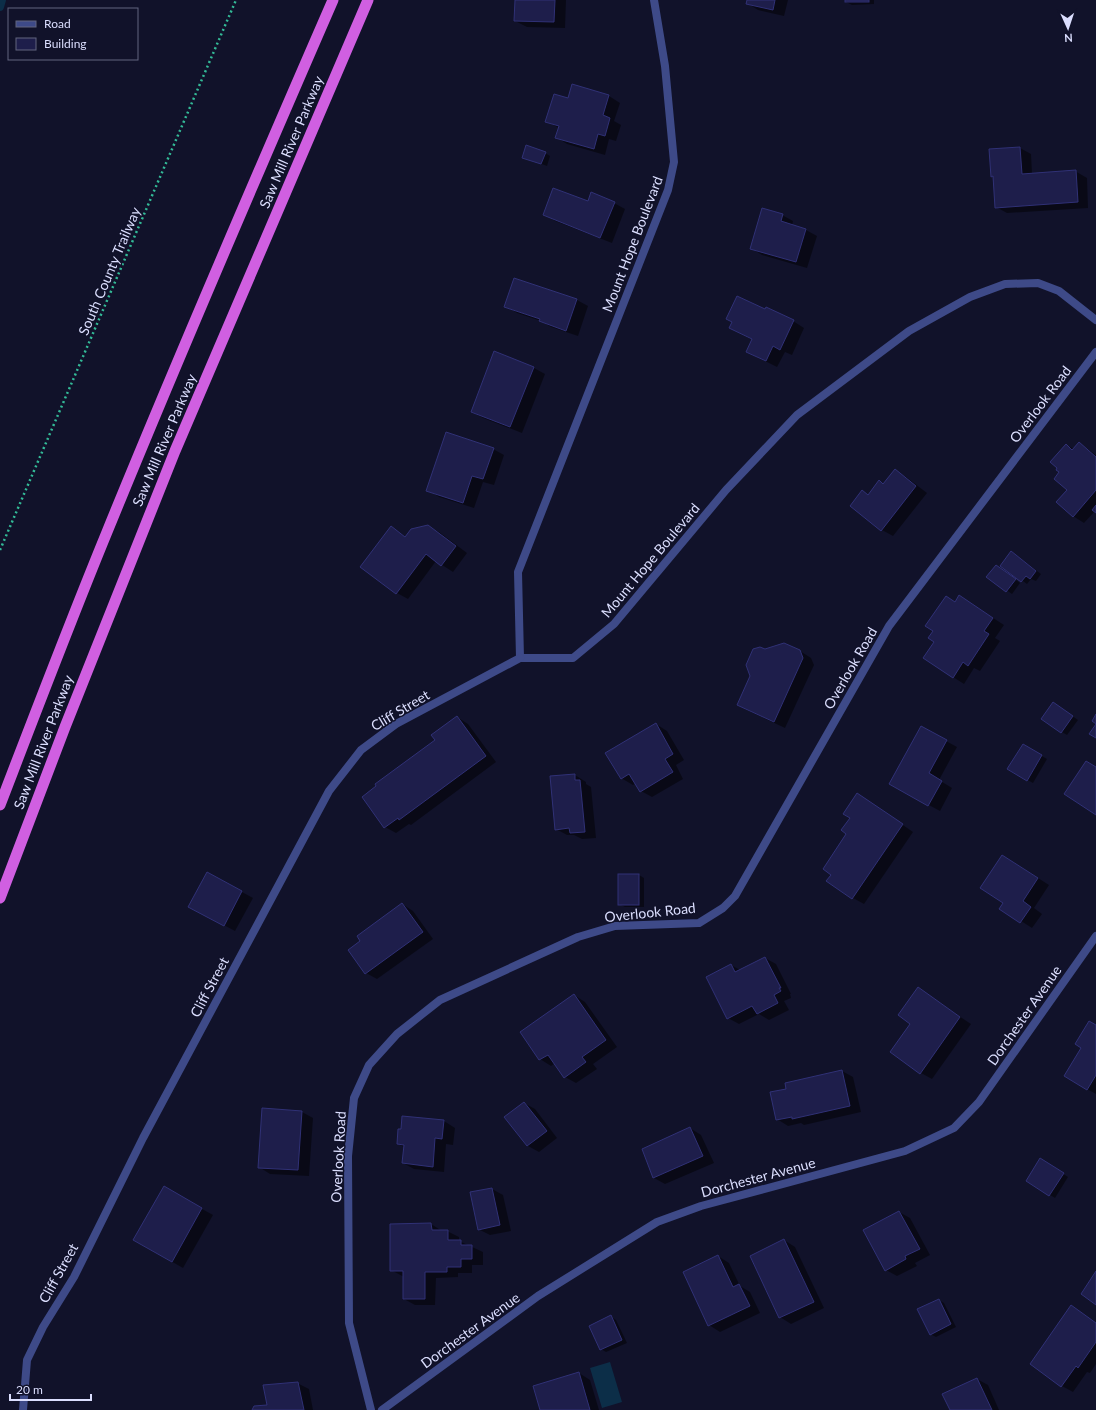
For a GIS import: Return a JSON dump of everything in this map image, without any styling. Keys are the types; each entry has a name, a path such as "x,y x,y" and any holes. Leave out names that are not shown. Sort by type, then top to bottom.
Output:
{"highway":[{"name":"Saw Mill River Parkway","path":"0,805 89,576 143,443 333,0"},
{"name":"Saw Mill River Parkway","path":"0,898 70,712 143,528 368,0"}],"street":[{"name":"Mount Hope Boulevard","path":"654,0 665,66 674,162 668,190 518,572 520,658 572,658 614,624 726,490 797,416 909,331 970,297 1005,284 1038,283 1059,291 1096,320"},
{"name":"Overlook Road","path":"371,1410 348,1323 348,1156 354,1098 369,1065 397,1034 440,1000 578,937 615,926 699,923 723,908 735,896 889,626 1096,352"},
{"name":"Cliff Street","path":"24,1410 27,1360 42,1327 74,1277 143,1138 328,791 361,750 396,724 520,658"},
{"name":"Dorchester Avenue","path":"382,1410 538,1296 657,1222 701,1206 905,1150 954,1128 978,1102 1096,936"}],"path":[{"name":"South County Trailway","path":"0,550 236,0"}],"water":[{"path":"610,1362 622,1402 602,1408 590,1368"}],"building":[{"path":"515,0 555,0 554,22 514,21"},
{"path":"747,0 775,0 773,10 746,4"},
{"path":"845,0 869,0 869,2 845,2"},
{"path":"572,84 609,95 603,115 610,118 605,136 598,134 594,149 555,138 559,126 545,122 554,94 568,98"},
{"path":"526,145 546,152 541,164 522,158"},
{"path":"1020,147 1022,174 1076,170 1078,202 995,208 993,176 991,177 989,149"},
{"path":"553,188 588,201 591,192 615,202 600,238 543,215"},
{"path":"762,208 783,214 781,221 806,229 796,262 750,249"},
{"path":"514,278 577,299 566,331 539,321 540,319 504,307"},
{"path":"737,296 794,320 780,350 773,346 766,361 746,352 752,339 729,328 732,322 726,319"},
{"path":"494,351 534,367 510,427 471,412"},
{"path":"446,432 494,448 483,479 472,476 463,503 426,491"},
{"path":"1079,442 1096,457 1096,490 1073,517 1056,502 1067,490 1054,479 1059,472 1050,462 1066,444 1072,450"},
{"path":"895,469 916,486 881,531 850,506 862,490 868,495 879,480 883,484"},
{"path":"1096,505 1096,513 1092,510"},
{"path":"428,525 456,546 441,566 426,554 396,594 360,567 391,526 405,537 411,529"},
{"path":"1011,551 1036,571 1030,579 1026,576 1021,582 1000,566"},
{"path":"996,565 1016,579 1006,592 986,577"},
{"path":"959,595 993,618 984,631 989,634 968,666 963,662 953,678 923,658 934,642 928,638 933,631 925,626 946,596 955,602"},
{"path":"784,643 800,650 803,658 774,722 737,705 750,676 746,665 753,649 760,647 765,649"},
{"path":"1053,702 1073,716 1061,733 1041,719"},
{"path":"1096,714 1096,724 1092,721"},
{"path":"457,716 486,756 399,820 398,818 384,828 362,797 376,786 375,784 435,740 431,735"},
{"path":"656,723 673,754 665,759 673,772 640,792 629,774 621,779 605,753"},
{"path":"1096,724 1096,738 1089,734"},
{"path":"921,726 947,740 929,773 942,781 928,806 889,784"},
{"path":"1023,744 1042,755 1027,781 1007,769"},
{"path":"1086,761 1096,767 1096,815 1064,794"},
{"path":"575,774 575,780 580,780 585,832 570,833 569,828 555,830 550,776"},
{"path":"857,793 903,824 852,899 826,881 831,875 823,869 846,834 841,830 850,818 843,814"},
{"path":"1002,855 1038,878 1023,901 1031,907 1020,923 999,909 1003,903 980,888"},
{"path":"207,872 242,891 224,926 188,907"},
{"path":"618,874 639,874 639,905 618,905"},
{"path":"402,903 423,932 365,974 348,950 360,941 357,936"},
{"path":"765,957 781,988 779,988 781,991 774,995 778,1003 757,1014 752,1006 727,1019 706,977 731,964 735,972"},
{"path":"918,987 960,1017 920,1074 890,1052 910,1024 898,1015"},
{"path":"574,994 606,1040 582,1057 586,1062 564,1078 548,1055 539,1060 520,1032"},
{"path":"1089,1021 1096,1025 1096,1075 1087,1090 1064,1076 1081,1048 1075,1044"},
{"path":"842,1070 850,1106 792,1119 792,1117 776,1120 770,1092 786,1089 785,1083"},
{"path":"524,1102 547,1131 527,1146 504,1117"},
{"path":"262,1108 302,1111 298,1170 258,1168"},
{"path":"402,1116 444,1120 442,1139 435,1138 433,1167 402,1163 404,1145 397,1144 398,1129 401,1129"},
{"path":"690,1127 703,1156 653,1178 642,1149"},
{"path":"1040,1158 1064,1173 1049,1196 1026,1181"},
{"path":"164,1186 202,1208 172,1262 133,1240"},
{"path":"492,1188 500,1225 478,1230 470,1192"},
{"path":"899,1211 920,1249 905,1256 906,1259 885,1271 863,1230"},
{"path":"431,1223 432,1230 448,1230 448,1240 461,1240 461,1245 472,1245 472,1259 461,1259 461,1267 447,1267 447,1272 425,1272 425,1299 403,1299 403,1271 390,1271 390,1224"},
{"path":"784,1239 814,1302 779,1318 750,1256"},
{"path":"718,1255 733,1287 739,1284 750,1306 708,1326 683,1272"},
{"path":"1096,1271 1096,1305 1081,1294"},
{"path":"939,1299 951,1324 930,1335 917,1309"},
{"path":"1071,1305 1096,1323 1096,1342 1078,1368 1076,1366 1061,1387 1030,1364"},
{"path":"611,1315 622,1340 600,1350 589,1326"},
{"path":"579,1372 590,1410 540,1410 533,1386"},
{"path":"977,1378 992,1410 950,1410 942,1394"},
{"path":"298,1382 304,1410 252,1410 254,1406 267,1405 263,1385"}],"waterway":[{"path":"0,7 2,0"}]}
